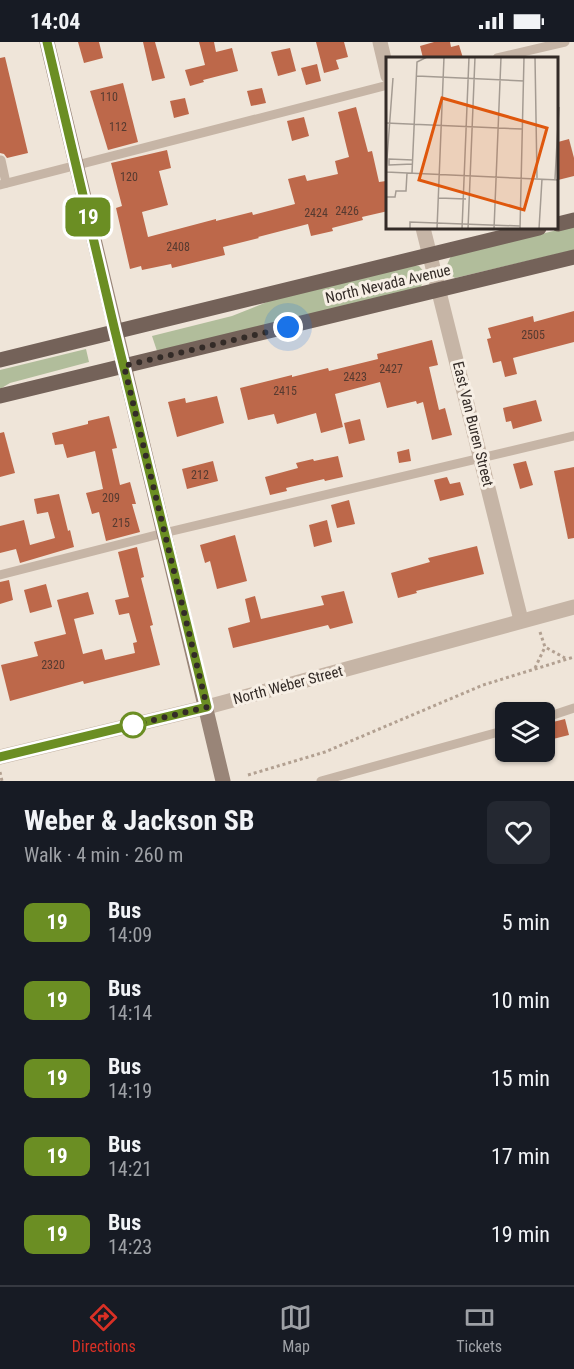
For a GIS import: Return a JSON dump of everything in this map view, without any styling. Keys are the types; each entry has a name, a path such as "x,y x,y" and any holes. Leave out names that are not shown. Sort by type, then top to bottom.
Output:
{"main road":[{"path":"47,42 223,781"},
{"path":"559,224 574,220"},
{"name":"North Nevada Avenue","path":"0,360 531,230"},
{"name":"North Nevada Avenue","path":"0,396 574,257"}],"street":[{"path":"380,42 386,68"},
{"name":"East Van Buren Street","path":"424,230 481,459 529,618"},
{"name":"North Weber Street","path":"0,757 207,707 574,607"}],"lane":[{"path":"502,57 565,42"},
{"path":"1,160 3,184 386,86"},
{"path":"0,574 574,436"},
{"path":"555,714 574,708"},
{"path":"321,781 495,733"}],"path":[{"path":"529,618 545,647 566,659"},
{"path":"535,668 545,647"},
{"path":"248,775 325,752 474,689 574,657"},
{"path":"0,772 2,781"}],"green space":[{"path":"574,226 574,250 455,278 449,274 446,267 451,256"},
{"path":"412,265 419,266 425,273 420,288 157,351 152,336 232,316 272,300"},
{"path":"86,349 89,362 10,383 0,389 0,370"}],"building":[{"path":"78,42 99,42 103,58 84,63"},
{"path":"143,42 155,42 165,78 152,81"},
{"path":"199,42 214,42 216,52 232,48 238,71 203,80 204,82 190,86 185,70 205,65"},
{"path":"316,42 344,42 348,57 336,60 339,69 324,73"},
{"path":"434,42 450,42 451,47 459,45 463,57 423,57 420,46"},
{"path":"290,48 296,71 278,76 271,52"},
{"path":"5,57 28,153 7,158 0,153 0,58"},
{"path":"317,64 321,81 306,85 301,68"},
{"path":"123,83 138,142 108,150 90,91"},
{"path":"262,88 266,103 251,106 247,91"},
{"path":"185,98 189,114 174,118 170,101"},
{"path":"356,107 368,152 372,151 379,182 386,181 386,211 362,217 363,220 311,236 308,224 258,237 223,247 225,255 172,268 171,264 142,270 141,266 130,269 116,208 122,206 111,163 167,150 171,168 159,171 168,205 142,212 148,237 216,219 216,221 252,212 253,215 295,204 288,179 305,175 307,181 338,174 335,161 349,157 338,112"},
{"path":"304,117 309,136 292,141 287,121"},
{"path":"569,139 574,158 574,176 559,180 559,142"},
{"path":"574,311 574,342 513,358 517,374 505,377 501,361 493,363 487,339 491,338 488,328 533,316 534,322"},
{"path":"432,340 438,365 429,367 439,410 445,408 452,435 432,440 423,402 417,404 416,401 387,408 380,382 335,394 343,427 321,433 316,413 277,424 274,414 248,420 240,388 292,375 292,377 328,368 329,371 378,359 377,354"},
{"path":"217,396 224,423 177,437 168,402 185,398 186,403"},
{"path":"536,400 542,421 513,429 511,421 506,422 503,408"},
{"path":"109,416 117,448 112,449 120,485 130,482 136,504 132,504 140,532 106,541 99,512 92,514 86,493 103,489 95,451 67,458 63,444 55,445 52,433"},
{"path":"360,419 365,440 349,444 344,423"},
{"path":"4,432 15,473 0,477 0,433"},
{"path":"409,449 411,461 399,463 397,452"},
{"path":"338,456 343,477 286,488 287,491 270,495 265,477 298,468 296,463"},
{"path":"213,461 218,481 187,489 182,469"},
{"path":"526,461 533,485 520,489 513,464"},
{"path":"574,467 574,538 568,539 554,471"},
{"path":"447,477 450,484 460,482 464,495 440,501 434,480"},
{"path":"59,494 74,547 20,563 16,549 0,553 0,526 24,520 30,545 55,538 48,512 37,514 34,499"},
{"path":"349,500 355,524 337,528 331,505"},
{"path":"327,520 332,542 314,547 309,525"},
{"path":"235,535 247,581 217,589 210,561 205,563 200,545"},
{"path":"477,546 484,574 416,591 417,593 398,598 391,573 430,562 428,558"},
{"path":"137,547 144,577 141,578 153,625 150,626 160,665 84,684 83,681 10,701 1,665 38,656 34,642 66,634 57,600 88,592 94,614 74,619 83,654 102,649 105,660 135,653 133,643 137,642 129,613 119,615 115,600 129,597 118,552"},
{"path":"9,580 13,600 0,604 0,582"},
{"path":"46,584 52,607 30,613 24,590"},
{"path":"344,591 353,623 330,629 328,625 233,648 228,628 250,622 245,599 255,596 261,619 324,605 321,596"},
{"path":"565,719 569,735 555,738 555,722"}],"bus line":[{"name":"19","path":"0,757 207,707 47,42"}],"route":[{"path":"133,725 207,707 124,366 288,327"}]}
